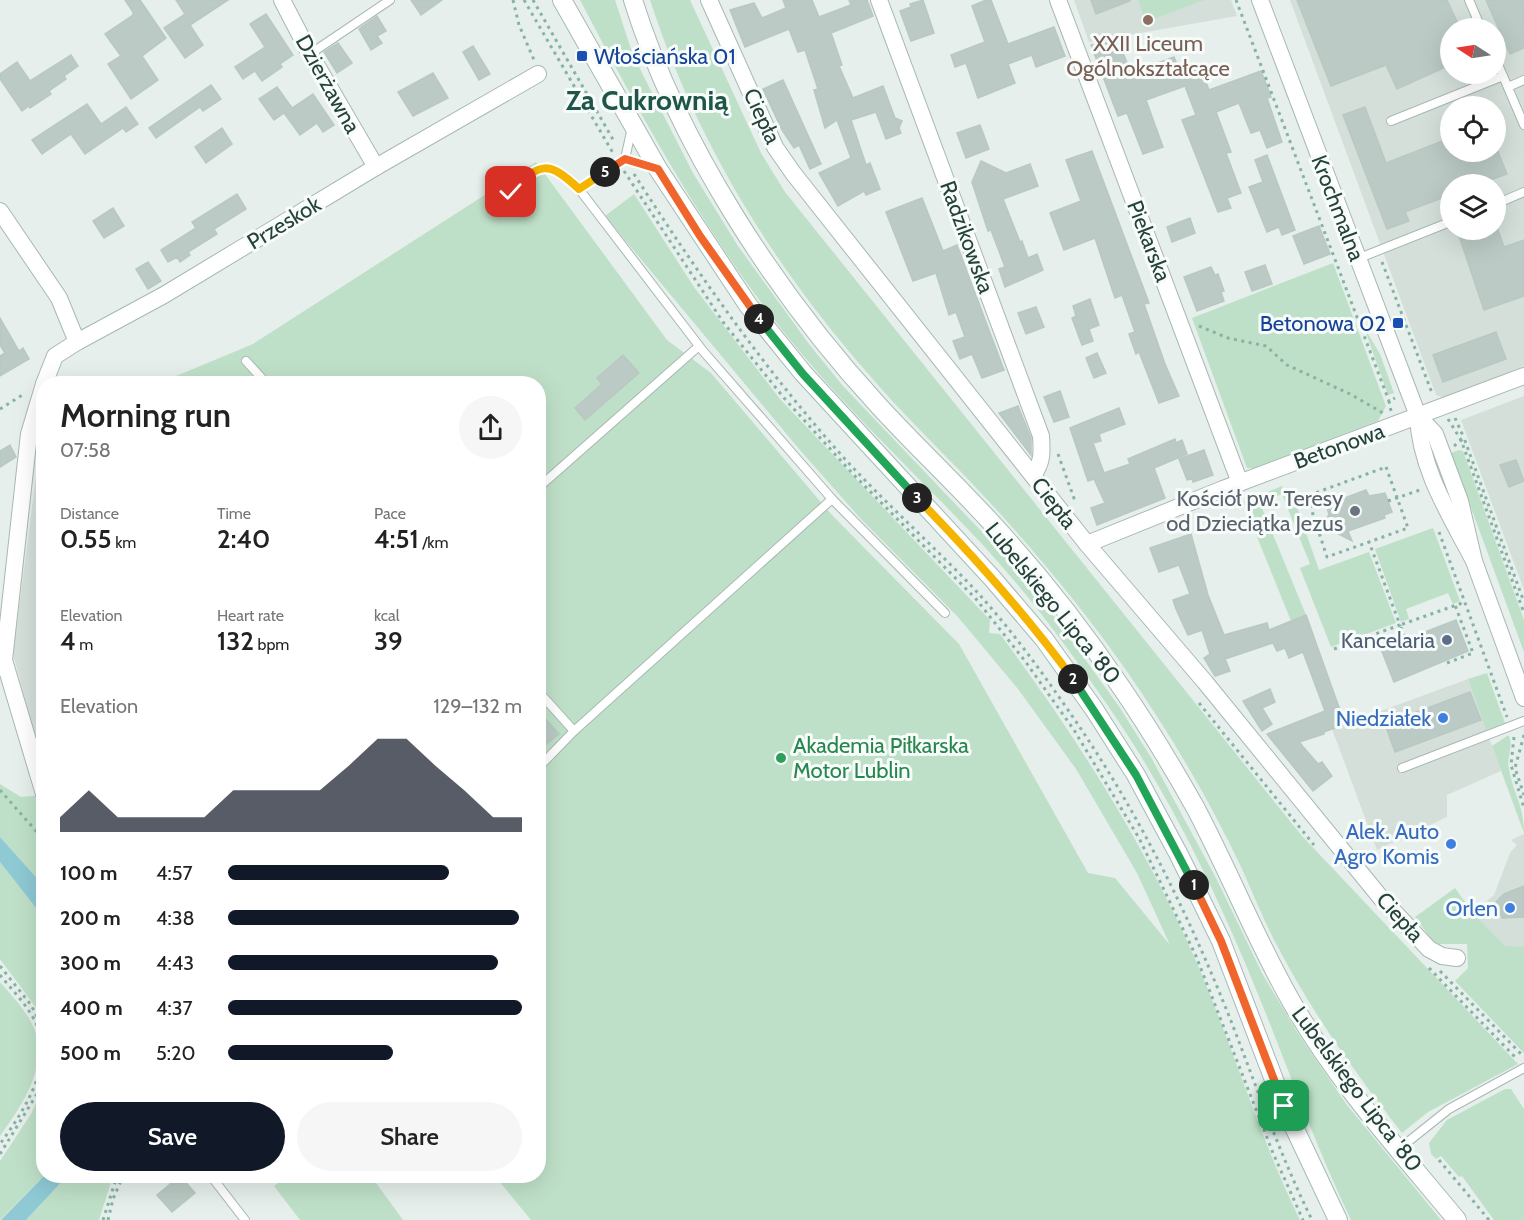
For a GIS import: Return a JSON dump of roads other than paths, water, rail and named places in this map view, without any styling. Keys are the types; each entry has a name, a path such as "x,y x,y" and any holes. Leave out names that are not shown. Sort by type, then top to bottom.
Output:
{"main road":[{"name":"Lubelskiego Lipca '80","path":"562,0 658,169 742,297 803,374 992,578 1044,639 1094,709 1136,775 1216,930 1284,1106 1338,1220"},
{"name":"Lubelskiego Lipca '80","path":"633,0 653,57 682,120 720,191 758,251 813,326 875,402 1005,537 1092,646 1165,755 1190,799 1293,1005 1337,1070 1457,1220"}],"street":[{"name":"Dzierżawna","path":"282,0 310,54 376,167"},
{"name":"Ciepła","path":"710,0 775,147 793,173 1087,544 1205,682 1381,898 1429,949 1442,956 1457,958"},
{"name":"Radzikowska","path":"879,0 1041,436 1040,466 1033,475"},
{"name":"Piekarska","path":"1058,0 1240,483"},
{"name":"Krochmalna","path":"1260,0 1418,416 1435,434 1460,501 1474,561 1524,698"},
{"name":"Przeskok","path":"47,376 54,357 77,342 164,294 376,167 538,74"},
{"path":"0,211 59,298 77,342"},
{"name":"Betonowa","path":"1087,544 1240,483 1524,376"},
{"name":"Przeskok","path":"36,411 29,434 4,660 36,767"}],"lane":[{"path":"310,54 390,0"},
{"path":"1468,0 1476,18"},
{"path":"1508,87 1524,80"},
{"path":"1506,83 1524,125"},
{"path":"1391,121 1483,84"},
{"path":"579,189 625,159 633,124"},
{"path":"625,159 658,169"},
{"path":"511,192 529,174 544,168 560,171 579,189 699,346 832,499 945,613"},
{"path":"1506,200 1524,192"},
{"path":"1357,259 1440,226"},
{"path":"546,481 699,346"},
{"path":"246,361 260,376"},
{"path":"546,760 574,731 832,499"},
{"path":"546,700 574,731"},
{"path":"1402,768 1524,721"},
{"path":"1399,1149 1449,1110 1524,1068"},
{"path":"216,1183 245,1220"}],"water":[{"path":"0,837 36,877 36,908 0,862"},
{"path":"37,1183 60,1183 26,1220 1,1220"}],"place":[{"name":"XXII Liceum Ogólnokształcące","path":"1148,20"},
{"name":"Włościańska 01","path":"582,56"},
{"name":"Betonowa 02","path":"1398,323"},
{"name":"Kościół pw. Teresy od Dzieciątka Jezus","path":"1355,511"},
{"name":"Kancelaria","path":"1447,640"},
{"name":"Niedziałek","path":"1443,718"},
{"name":"Akademia Piłkarska Motor Lublin","path":"781,758"},
{"name":"Alek. Auto Agro Komis","path":"1451,844"},
{"name":"Orlen","path":"1510,908"}],"district":[{"name":"Za Cukrownią","path":"647,100"}]}
